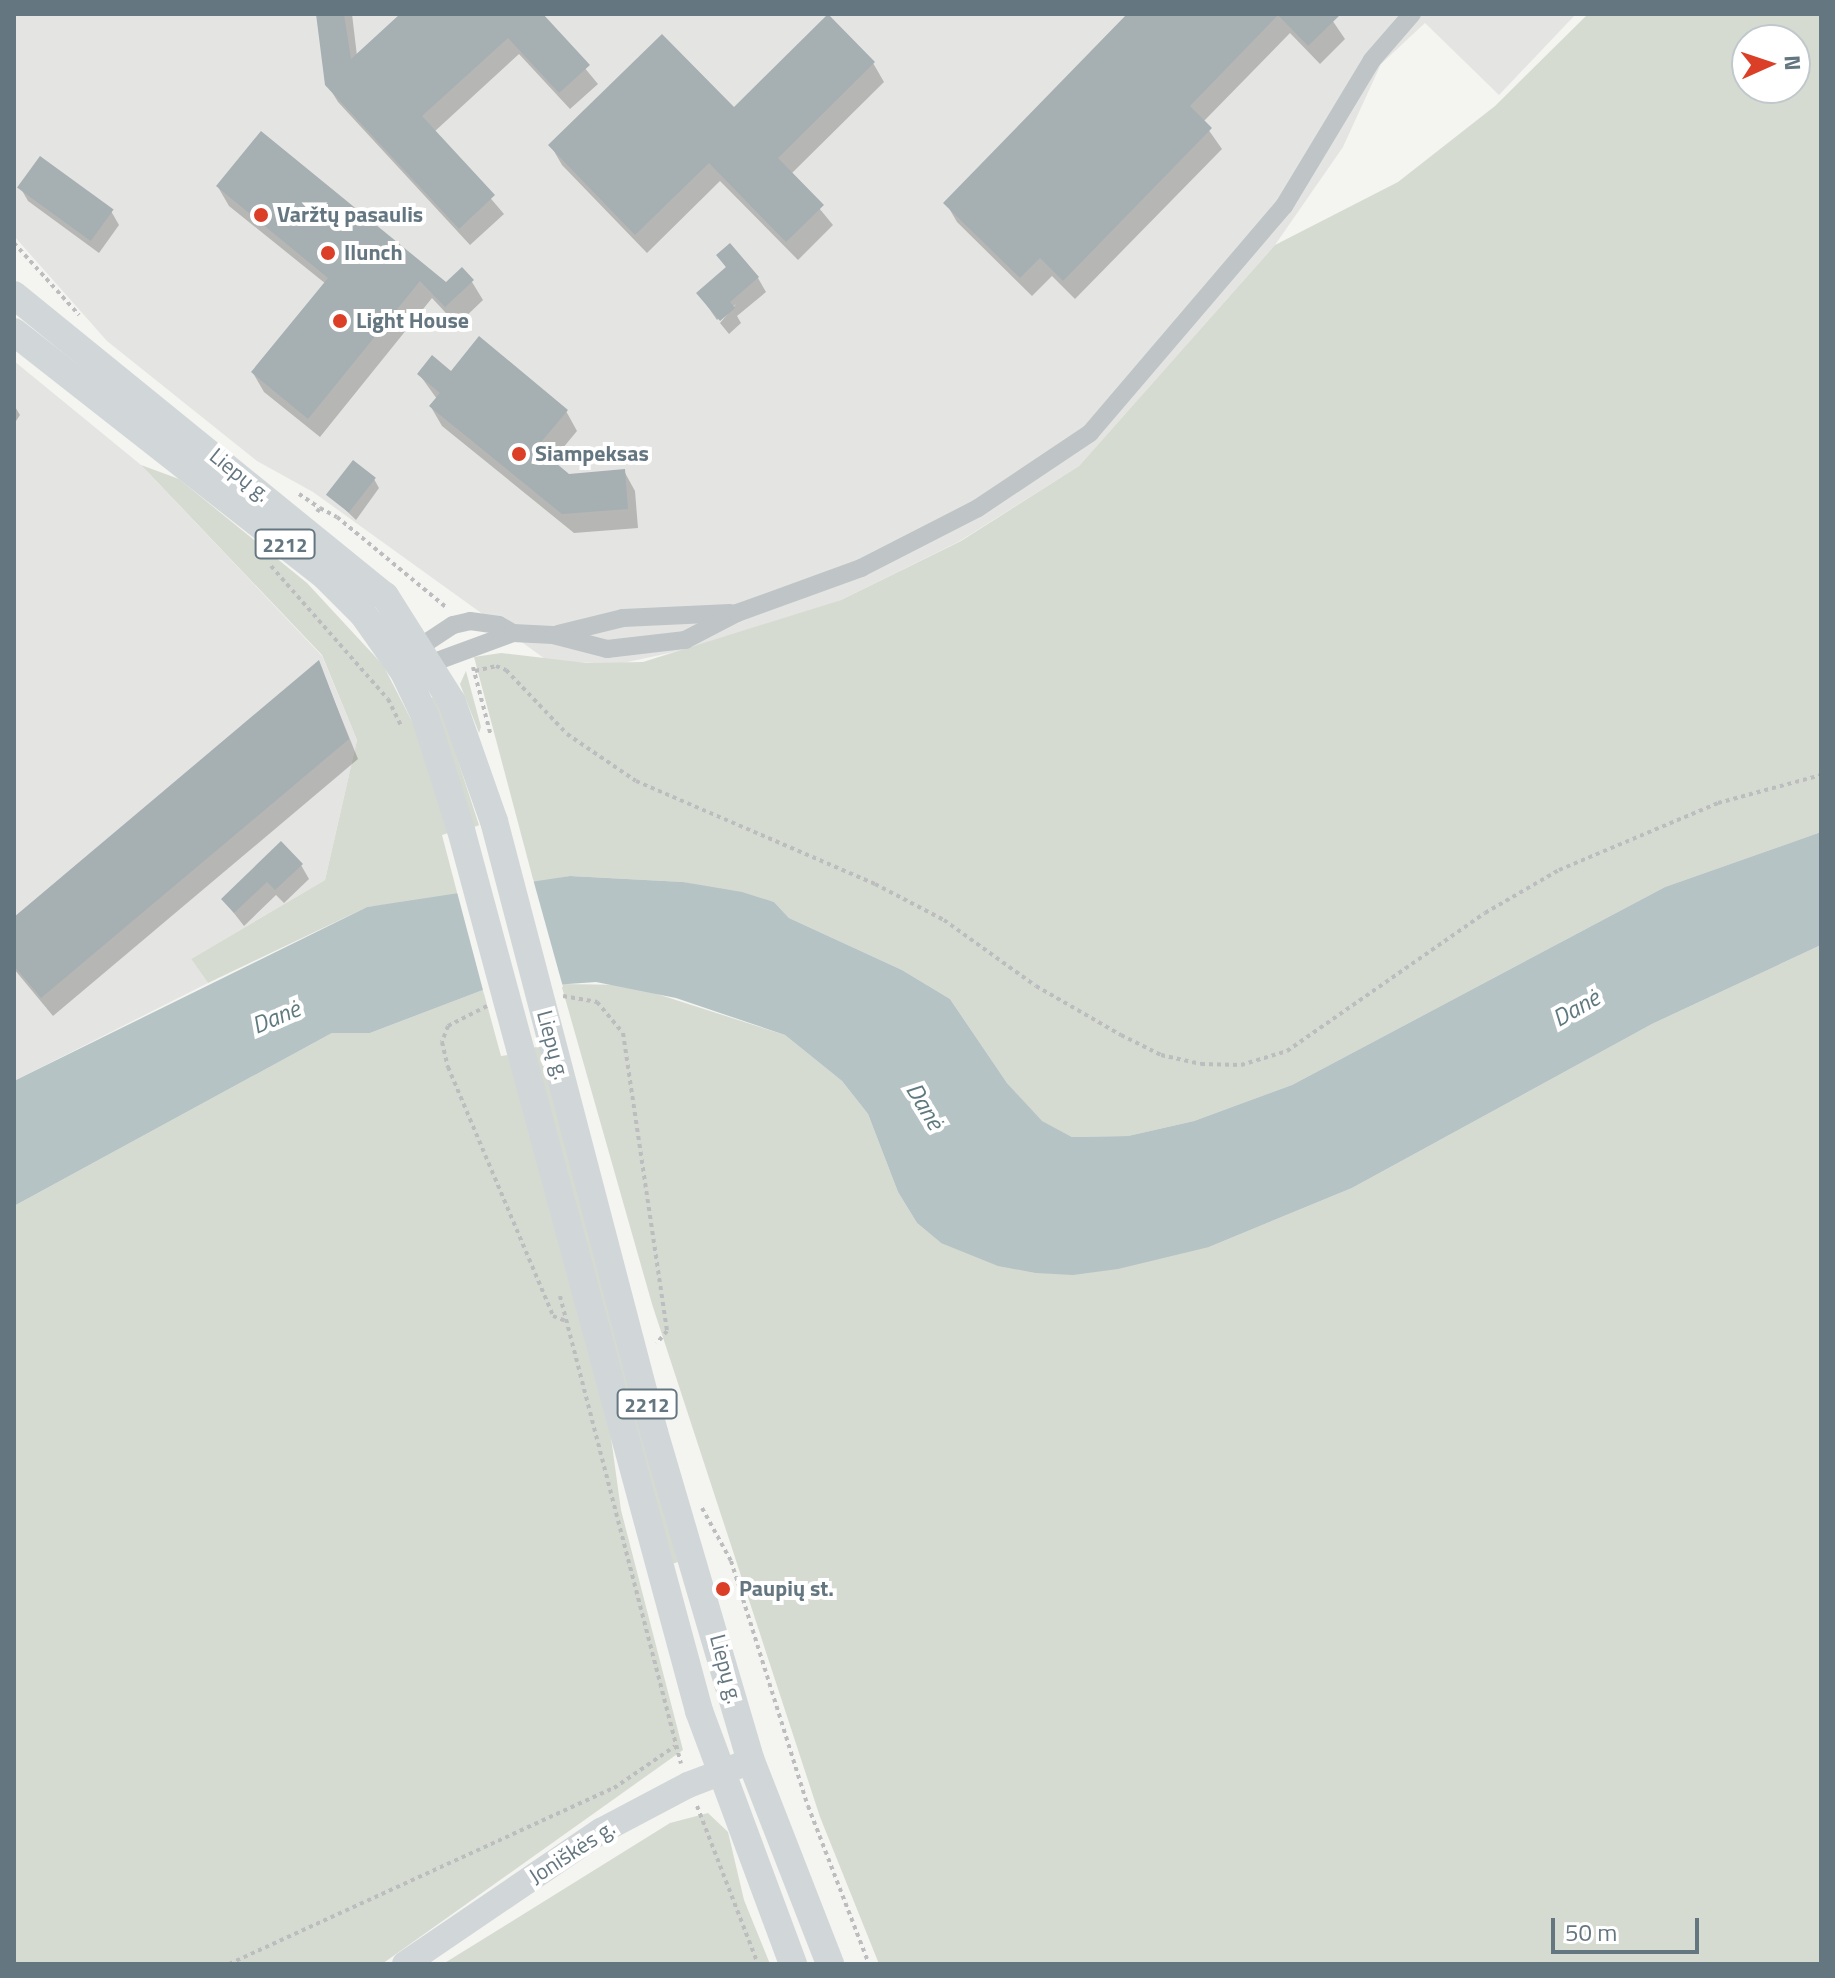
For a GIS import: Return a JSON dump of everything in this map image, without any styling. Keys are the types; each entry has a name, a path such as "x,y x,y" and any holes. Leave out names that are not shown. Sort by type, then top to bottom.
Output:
{"main road":[{"name":"Liepų g.","path":"14,295 345,559 385,596 413,661 474,758 494,821 654,1432 751,1761 830,1964"},
{"name":"Liepų g.","path":"14,332 326,577 413,661 425,716 461,830 677,1634 719,1772 793,1964"},
{"name":"Joniškės g.","path":"405,1964 601,1831 719,1772 751,1761"}],"street":[{"path":"413,661 513,633 553,635 607,649 685,640 737,613 874,562 978,508 1090,433 1284,206 1372,60 1412,14"},
{"path":"553,635 623,618 737,613"},
{"path":"413,661 470,621 499,625 513,633"}],"path":[{"path":"261,558 388,699 408,740"},
{"path":"475,671 496,666 506,670 567,734 636,781 887,890 1121,1035 1161,1055 1201,1064 1241,1065 1287,1051 1485,913 1559,870 1718,803 1821,775"},
{"path":"658,1344 661,1359"},
{"path":"699,1503 731,1561 808,1806 869,1964"},
{"path":"229,1964 614,1788 675,1746"}],"shaded area":[{"path":"14,14 1576,14 1499,95 1425,23 1381,64 1343,147 1275,245 1079,466 960,541 841,600 702,646 618,664 548,661 313,492 257,461 107,341 14,236"},
{"path":"1588,14 1821,14 1821,832 1665,887 1292,1085 1194,1121 1128,1136 1072,1137 1041,1121 1007,1083 950,999 902,970 789,918 774,902 683,882 570,876 534,883 474,657 501,653 587,663 643,662 841,600 961,541 1079,466 1275,245 1398,182 1495,106"},
{"path":"14,361 141,465 322,656 357,740 325,880 191,959 208,983 14,1081"},
{"path":"141,465 179,479 307,583 383,665 418,733 451,832 442,835 458,896 367,907 208,983 191,959 325,880 357,740 322,655"},
{"path":"466,671 481,727 479,733 460,684"},
{"path":"437,696 479,825 472,828 430,698"},
{"path":"1821,945 1821,1964 879,1964 820,1817 652,1304 561,984 629,985 785,1035 842,1081 868,1114 898,1192 917,1223 941,1243 1209,1247 1352,1188 1652,1024"},
{"path":"483,990 501,1056 508,1055 607,1409 621,1510 683,1750 382,1964 14,1964 14,1206 332,1033 370,1033"},
{"path":"539,1046 678,1562 672,1564 530,1049"},
{"path":"708,1813 728,1832 744,1900 770,1964 443,1964 670,1823"}],"water":[{"name":"Danė","path":"1821,832 1821,945 1652,1024 1352,1188 1209,1247 1118,1269 1073,1275 1036,1273 998,1266 941,1243 917,1223 898,1192 868,1114 842,1081 785,1035 676,998 596,982 483,990 370,1033 332,1033 14,1206 14,1081 367,907 570,876 683,882 742,892 774,902 789,918 902,970 950,999 1007,1083 1042,1121 1072,1137 1128,1136 1194,1121 1292,1085 1665,887"}],"pier":[{"path":"533,879 563,987 484,994 457,892"}],"building":[{"path":"316,14 344,14 351,59 400,14 543,14 590,65 559,93 508,38 422,116 495,195 459,229 325,85"},
{"path":"828,14 875,62 778,158 824,205 786,242 709,163 635,235 548,145 662,34 734,107"},
{"path":"1127,14 1341,14 1308,46 1278,15 1190,106 1212,128 1063,281 1040,258 1020,278 943,203"},
{"name":"Light House","path":"261,131 446,282 462,267 474,280 445,307 420,281 308,419 251,372 328,278 216,186"},
{"path":"40,156 114,209 91,241 17,188"},
{"path":"730,243 759,277 730,302 735,308 720,321 696,293 726,267 716,255"},
{"path":"479,336 568,410 537,447 569,474 625,469 628,509 562,514 429,406 440,393 417,374 432,355 451,371"},
{"path":"353,460 376,478 349,513 326,495"},
{"path":"319,660 349,739 41,998 14,966 14,917"},
{"path":"281,841 303,864 275,890 267,882 234,913 221,899"}],"place":[{"name":"Varžtų pasaulis","path":"261,215"},
{"name":"Ilunch","path":"328,253"},
{"name":"Light House","path":"340,321"},
{"name":"Siampeksas","path":"519,454"},
{"name":"Paupių st.","path":"723,1589"}]}
